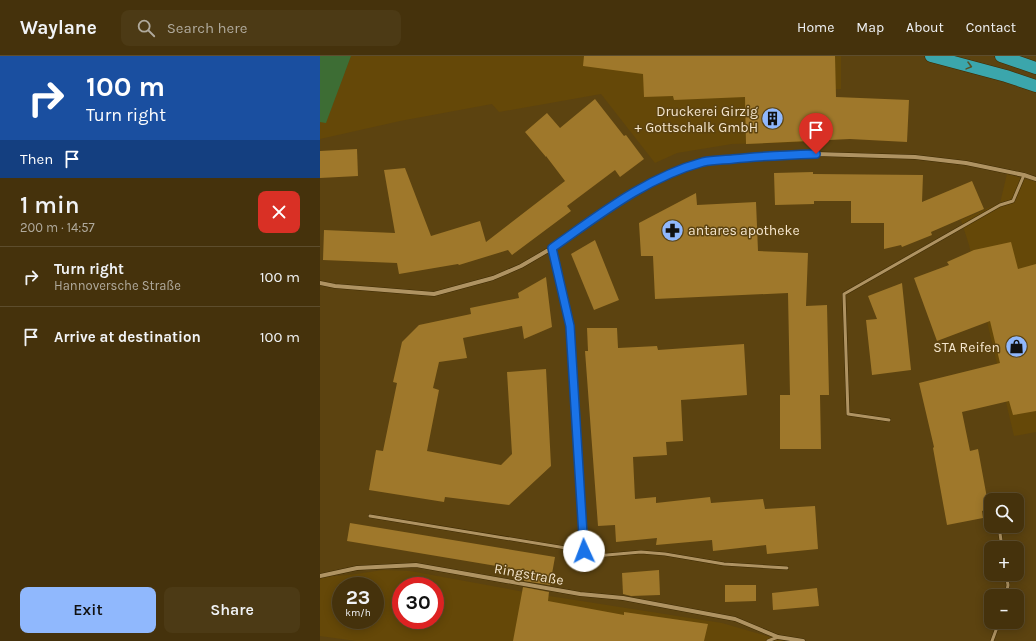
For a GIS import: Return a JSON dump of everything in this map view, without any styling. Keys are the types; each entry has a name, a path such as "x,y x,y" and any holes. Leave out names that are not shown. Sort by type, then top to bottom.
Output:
{"highway":[{"path":"931,56 1006,76 1036,86"},
{"path":"1001,56 1036,68"}],"street":[{"path":"320,283 335,286 434,294 493,278 521,266 552,248 611,207 658,178 704,162 757,157 816,154 900,157 966,163 1024,174 1036,179"},
{"path":"552,248 570,326 584,551 583,564"},
{"name":"Ringstraße","path":"320,576 357,568 416,565 580,594 623,598 735,619 778,637 803,641"}],"lane":[{"path":"889,420 848,414 844,294 1000,205 1013,201 1024,174"},
{"path":"370,516 584,551"},
{"path":"584,557 641,552 665,554 724,564 787,568"},
{"path":"992,641 996,629"},
{"path":"768,641 778,637"}],"shaded area":[{"path":"351,56 841,56 841,89 802,91 805,142 732,144 677,153 655,163 601,94 499,112 492,104 400,121 320,139 320,122 326,122"},
{"path":"1007,174 1036,182 1036,432 1014,436 969,245 961,220 1000,203"},
{"path":"383,570 410,571 443,577 392,577 392,629 444,629 444,577 530,593 722,623 787,641 356,641 320,636 320,577 349,575"}],"green space":[{"path":"320,56 351,56 326,123 320,122"}],"building":[{"path":"584,56 835,56 836,97 909,100 907,142 850,139 746,144 745,97 674,100 673,96 644,97 643,74 583,66"},
{"path":"595,99 624,136 626,135 644,159 620,177 615,170 567,206 571,211 512,255 508,250 459,265 399,274 397,263 323,260 324,230 395,233 384,170 405,168 431,236 480,221 486,242 565,181 525,132 547,113 560,128"},
{"path":"357,149 358,176 320,178 320,151"},
{"path":"813,172 813,174 923,175 922,202 972,181 984,209 931,232 932,235 902,247 901,245 884,249 884,223 851,223 851,201 814,201 814,204 775,205 774,173"},
{"path":"696,193 697,205 756,202 758,251 808,253 806,306 827,305 829,395 820,395 821,449 780,449 780,395 790,395 788,293 655,299 653,256 641,256 639,223"},
{"path":"595,240 619,300 594,310 571,254"},
{"path":"1011,242 1018,269 1036,264 1036,411 1013,415 1009,401 962,412 970,451 978,449 986,493 984,493 984,510 982,511 983,518 947,525 934,447 919,383 1000,363 990,321 937,341 914,278 949,265 947,262 974,250"},
{"path":"546,277 552,327 524,339 522,326 463,338 467,358 439,362 433,388 439,390 427,451 501,465 512,454 507,372 546,369 551,466 509,505 445,497 444,502 369,490 376,450 383,451 397,383 393,382 402,342 419,325 471,314 470,308 519,298 518,293"},
{"path":"902,283 911,370 872,375 866,320 877,319 868,296"},
{"path":"587,328 617,328 618,348 657,346 658,350 744,344 747,395 681,400 683,441 666,442 667,455 633,457 635,499 656,497 656,503 710,497 711,503 763,499 765,509 815,506 818,549 767,554 766,545 713,551 712,540 656,545 657,538 616,542 615,525 598,526 585,351 588,351"},
{"path":"350,523 555,557 550,585 524,581 526,571 347,541"},
{"path":"659,570 660,595 631,596 623,594 622,573"},
{"path":"725,585 756,585 756,601 725,602"},
{"path":"523,587 549,592 548,601 624,615 624,612 708,624 704,641 513,641"},
{"path":"817,588 819,606 773,610 772,593"}],"place":[{"name":"Druckerei Girzig + Gottschalk GmbH","path":"773,119"},
{"name":"antares apotheke","path":"673,230"},
{"name":"STA Reifen","path":"1016,347"}],"route":[{"path":"584,551 570,326 552,248 611,207 658,178 704,162 757,157 816,154"}]}
